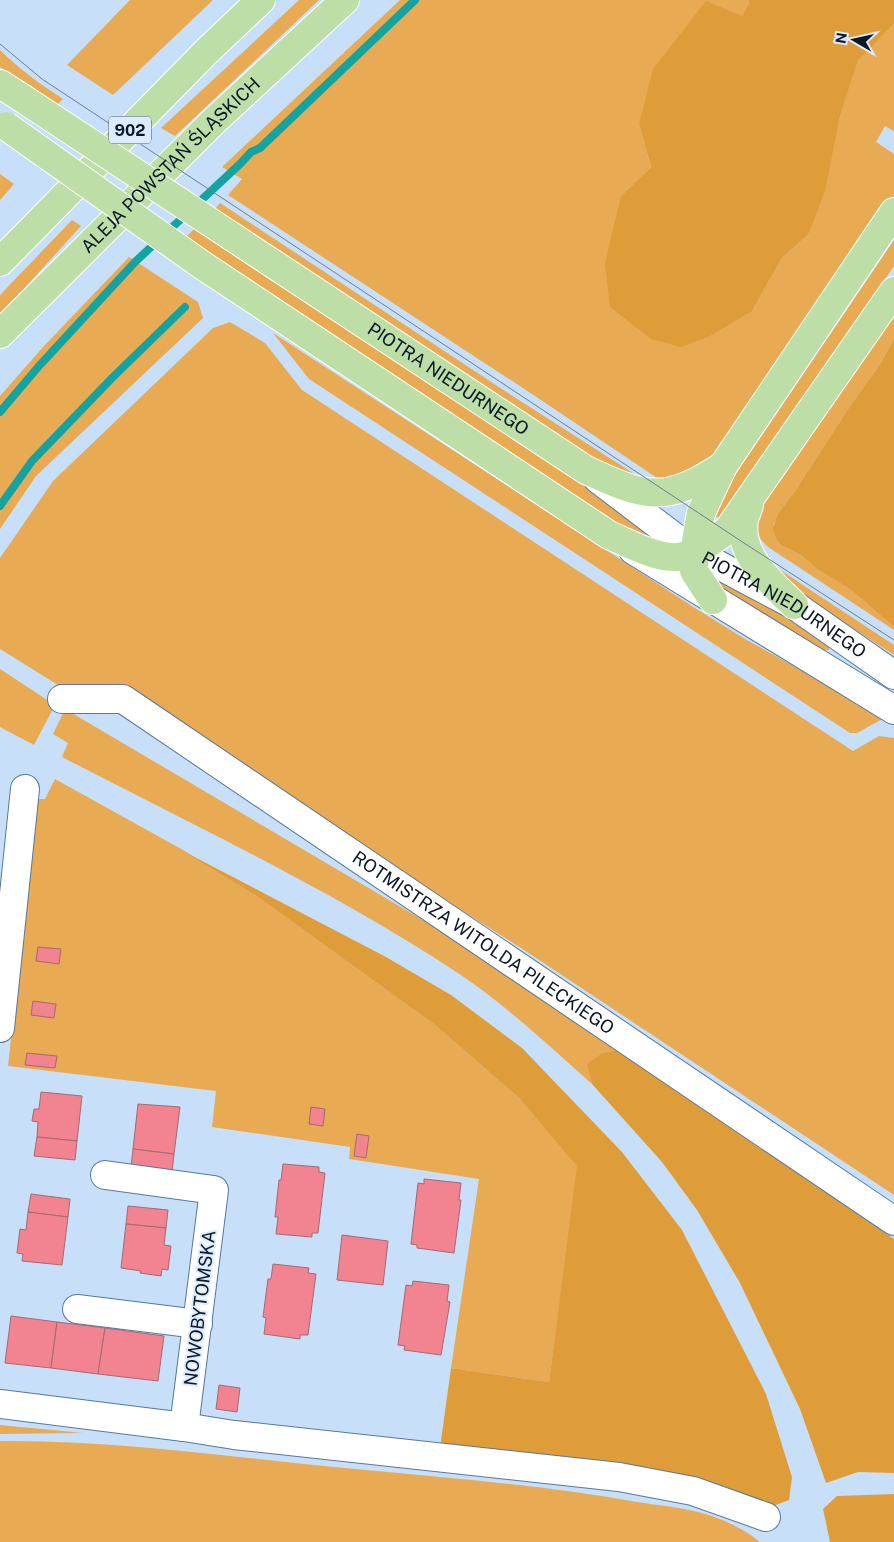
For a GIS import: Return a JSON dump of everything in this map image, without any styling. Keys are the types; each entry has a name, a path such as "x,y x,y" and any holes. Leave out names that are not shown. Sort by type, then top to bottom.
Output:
{"main road":[{"name":"902","path":"0,262 207,51 261,0"},
{"name":"ALEJA POWSTAŃ ŚLĄSKICH","path":"0,334 213,122 345,0"},
{"name":"PIOTRA NIEDURNEGO","path":"11,91 586,470"},
{"name":"PIOTRA NIEDURNEGO","path":"3,124 202,265 608,535"},
{"path":"713,600 694,571 694,552 701,513 724,466 894,212"},
{"path":"608,535 646,551 672,557 694,552 728,530 894,291"},
{"path":"586,470 629,488 669,492 682,488 724,466"},
{"path":"755,489 744,520 744,543 759,570 794,605"}],"street":[{"name":"PIOTRA NIEDURNEGO","path":"586,470 694,552 794,605 894,675"},
{"name":"PIOTRA NIEDURNEGO","path":"608,535 894,710"},
{"name":"ROTMISTRZA WITOLDA PILECKIEGO","path":"62,699 124,699 894,1222"},
{"path":"0,1028 25,789"},
{"name":"NOWOBYTOMSKA","path":"105,1175 214,1190 184,1427"},
{"path":"77,1309 198,1324"},
{"path":"0,1404 361,1450 619,1477 693,1492 766,1517"}],"shaded area":[{"path":"130,0 213,0 113,95 67,65"},
{"path":"299,0 319,0 175,136 161,128"},
{"path":"400,0 748,0 749,3 742,16 639,124 651,167 621,196 752,311 782,258 808,235 839,120 858,59 894,24 894,131 885,126 876,142 894,154 894,195 830,284 727,437 705,464 663,482 228,195 242,179 222,167"},
{"path":"748,0 894,0 894,24 858,60 839,120 825,191 808,235 782,258 752,311 708,337 681,347 651,339 610,307 605,263 621,196 651,167 639,124 653,69 706,1 742,16 749,3"},
{"path":"0,50 30,76 63,99 58,104 0,67"},
{"path":"0,174 14,184 0,200"},
{"path":"220,203 508,393 647,482 612,470 215,209"},
{"path":"72,220 81,226 0,315 0,295"},
{"path":"194,229 673,544 642,541 183,240"},
{"path":"894,240 894,266 722,520 710,512"},
{"path":"129,257 198,302 203,318 36,476 0,529 0,396 44,346"},
{"path":"894,312 894,339 881,363 850,406 783,507 774,524 777,541 781,545 801,555 817,569 851,590 894,627 894,630 768,547 759,536 757,526 764,502"},
{"path":"230,322 265,343 302,390 853,751 879,736 894,738 894,1195 518,946 275,792 127,694 66,690 0,649 0,558 53,481 213,328"},
{"path":"273,333 698,610 745,639 886,717 857,733 850,733 309,379"},
{"path":"894,339 894,627 851,590 817,569 801,555 781,545 777,541 773,529 777,516 881,363"},
{"path":"762,558 894,645 894,655 781,581"},
{"path":"706,568 825,643 829,650 821,650 727,596"},
{"path":"0,669 55,705 34,745 0,727"},
{"path":"65,709 535,986 616,1050 602,1053 588,1064 592,1084 493,998 458,973 410,943 312,886 62,757 68,743 53,734"},
{"path":"55,779 183,850 255,895 435,1025 520,1099 578,1166 549,1382 451,1368 479,1179 349,1159 350,1147 212,1127 216,1091 8,1066 37,799 45,799"},
{"path":"183,851 386,957 451,995 522,1048 622,1152 682,1230 766,1394 792,1477 789,1500 768,1508 440,1448 451,1368 549,1382 577,1166 520,1099 435,1025 255,895"},
{"path":"616,1050 894,1239 894,1473 858,1472 826,1483 800,1409 740,1283 697,1210 662,1162 592,1084 587,1064 602,1053"},
{"path":"0,1425 83,1433 0,1434"},
{"path":"0,1441 89,1443 178,1450 567,1491 698,1512 730,1524 760,1542 0,1542"},
{"path":"894,1494 894,1542 830,1542 823,1509 837,1496"}],"building":[{"path":"38,947 61,949 59,964 36,961"},
{"path":"33,1001 56,1004 54,1018 31,1015"},
{"path":"27,1053 57,1056 55,1068 25,1065"},
{"path":"41,1092 82,1096 77,1141 37,1137 38,1122 32,1121 34,1109 39,1109"},
{"path":"138,1104 180,1107 174,1154 133,1149"},
{"path":"311,1107 325,1109 323,1126 309,1124"},
{"path":"357,1134 369,1136 366,1158 354,1156"},
{"path":"37,1137 77,1141 75,1160 34,1156"},
{"path":"133,1149 174,1154 172,1172 131,1167"},
{"path":"283,1164 319,1167 319,1172 325,1173 318,1233 312,1233 312,1237 276,1234 278,1217 275,1217 279,1180 281,1180"},
{"path":"424,1179 461,1183 459,1200 461,1200 454,1253 417,1248 417,1245 411,1244 418,1183 424,1184"},
{"path":"31,1194 70,1199 68,1217 28,1212"},
{"path":"128,1206 168,1210 166,1228 126,1224"},
{"path":"28,1212 68,1217 62,1265 22,1261 23,1254 17,1253 20,1229 26,1230"},
{"path":"126,1224 166,1228 164,1245 171,1246 168,1270 162,1269 161,1276 121,1268"},
{"path":"342,1235 388,1241 383,1285 337,1280"},
{"path":"273,1264 309,1268 308,1273 316,1274 308,1335 300,1335 300,1339 264,1334 266,1318 263,1317 268,1279 271,1279"},
{"path":"413,1281 449,1285 447,1301 450,1302 441,1355 404,1350 405,1346 398,1345 406,1285 412,1286"},
{"path":"11,1316 57,1322 51,1368 5,1363"},
{"path":"57,1322 105,1328 98,1374 51,1368"},
{"path":"105,1328 164,1336 158,1381 98,1374"},
{"path":"219,1385 240,1388 237,1412 216,1409"}],"waterway":[{"path":"0,412 39,366 135,262 251,152 260,148 415,0"},
{"path":"0,506 32,461 113,377 185,307"}],"tram line":[{"path":"0,44 42,79 894,640"}]}
